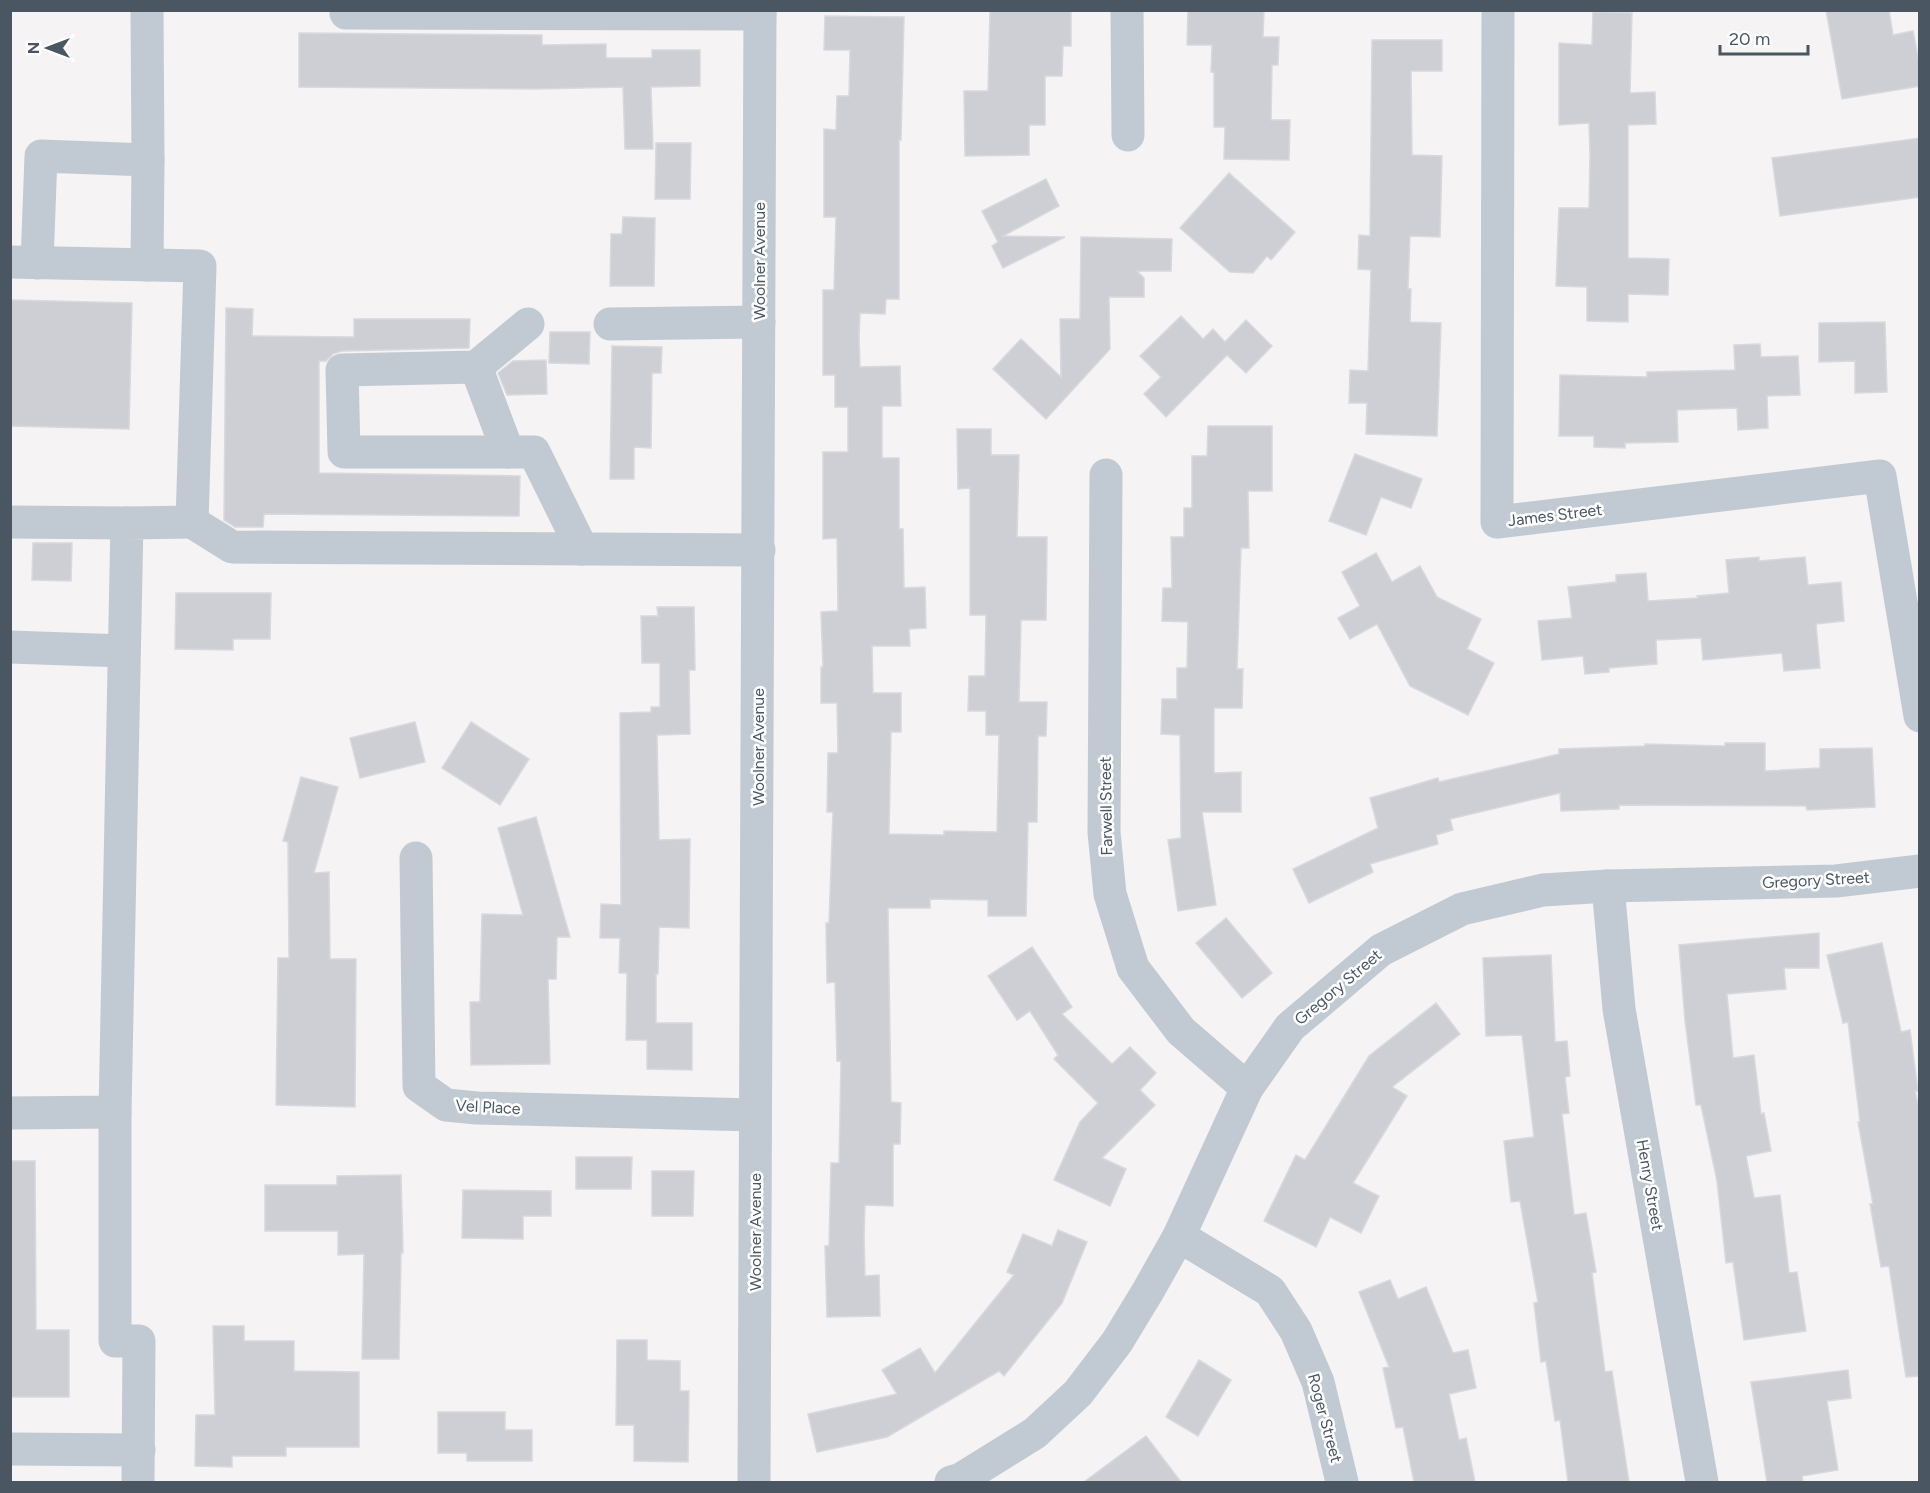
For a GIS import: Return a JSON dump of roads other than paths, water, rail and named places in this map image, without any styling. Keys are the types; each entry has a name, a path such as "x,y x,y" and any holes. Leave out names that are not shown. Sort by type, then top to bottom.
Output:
{"street":[{"path":"147,10 147,265"},
{"path":"346,10 346,13 760,12"},
{"path":"1127,10 1128,135"},
{"name":"James Street","path":"1498,10 1497,522 1880,476 1920,716"},
{"name":"Woolner Avenue","path":"754,1482 760,12"},
{"path":"148,160 42,156 24,263 200,266 192,522"},
{"path":"610,324 759,322"},
{"path":"528,324 476,367 342,370 344,452 534,452 582,549"},
{"path":"476,367 508,452"},
{"name":"Farwell Street","path":"1106,476 1104,832 1110,894 1133,968 1181,1031 1246,1088"},
{"path":"10,522 192,522 232,547 759,550"},
{"path":"127,523 114,1112 116,1341 140,1341 138,1482"},
{"path":"10,647 124,651"},
{"name":"Vel Place","path":"416,858 419,1086 446,1105 477,1108 756,1115"},
{"name":"Gregory Street","path":"951,1482 961,1479 1035,1433 1078,1393 1117,1342 1149,1291 1179,1236 1246,1088 1290,1027 1381,950 1462,909 1544,890 1608,886 1836,881 1920,871"},
{"name":"Henry Street","path":"1608,886 1619,1009 1701,1482"},
{"path":"10,1113 114,1112"},
{"name":"Roger Street","path":"1179,1236 1270,1291 1296,1331 1318,1382 1341,1482"},
{"path":"10,1449 138,1450"}]}
